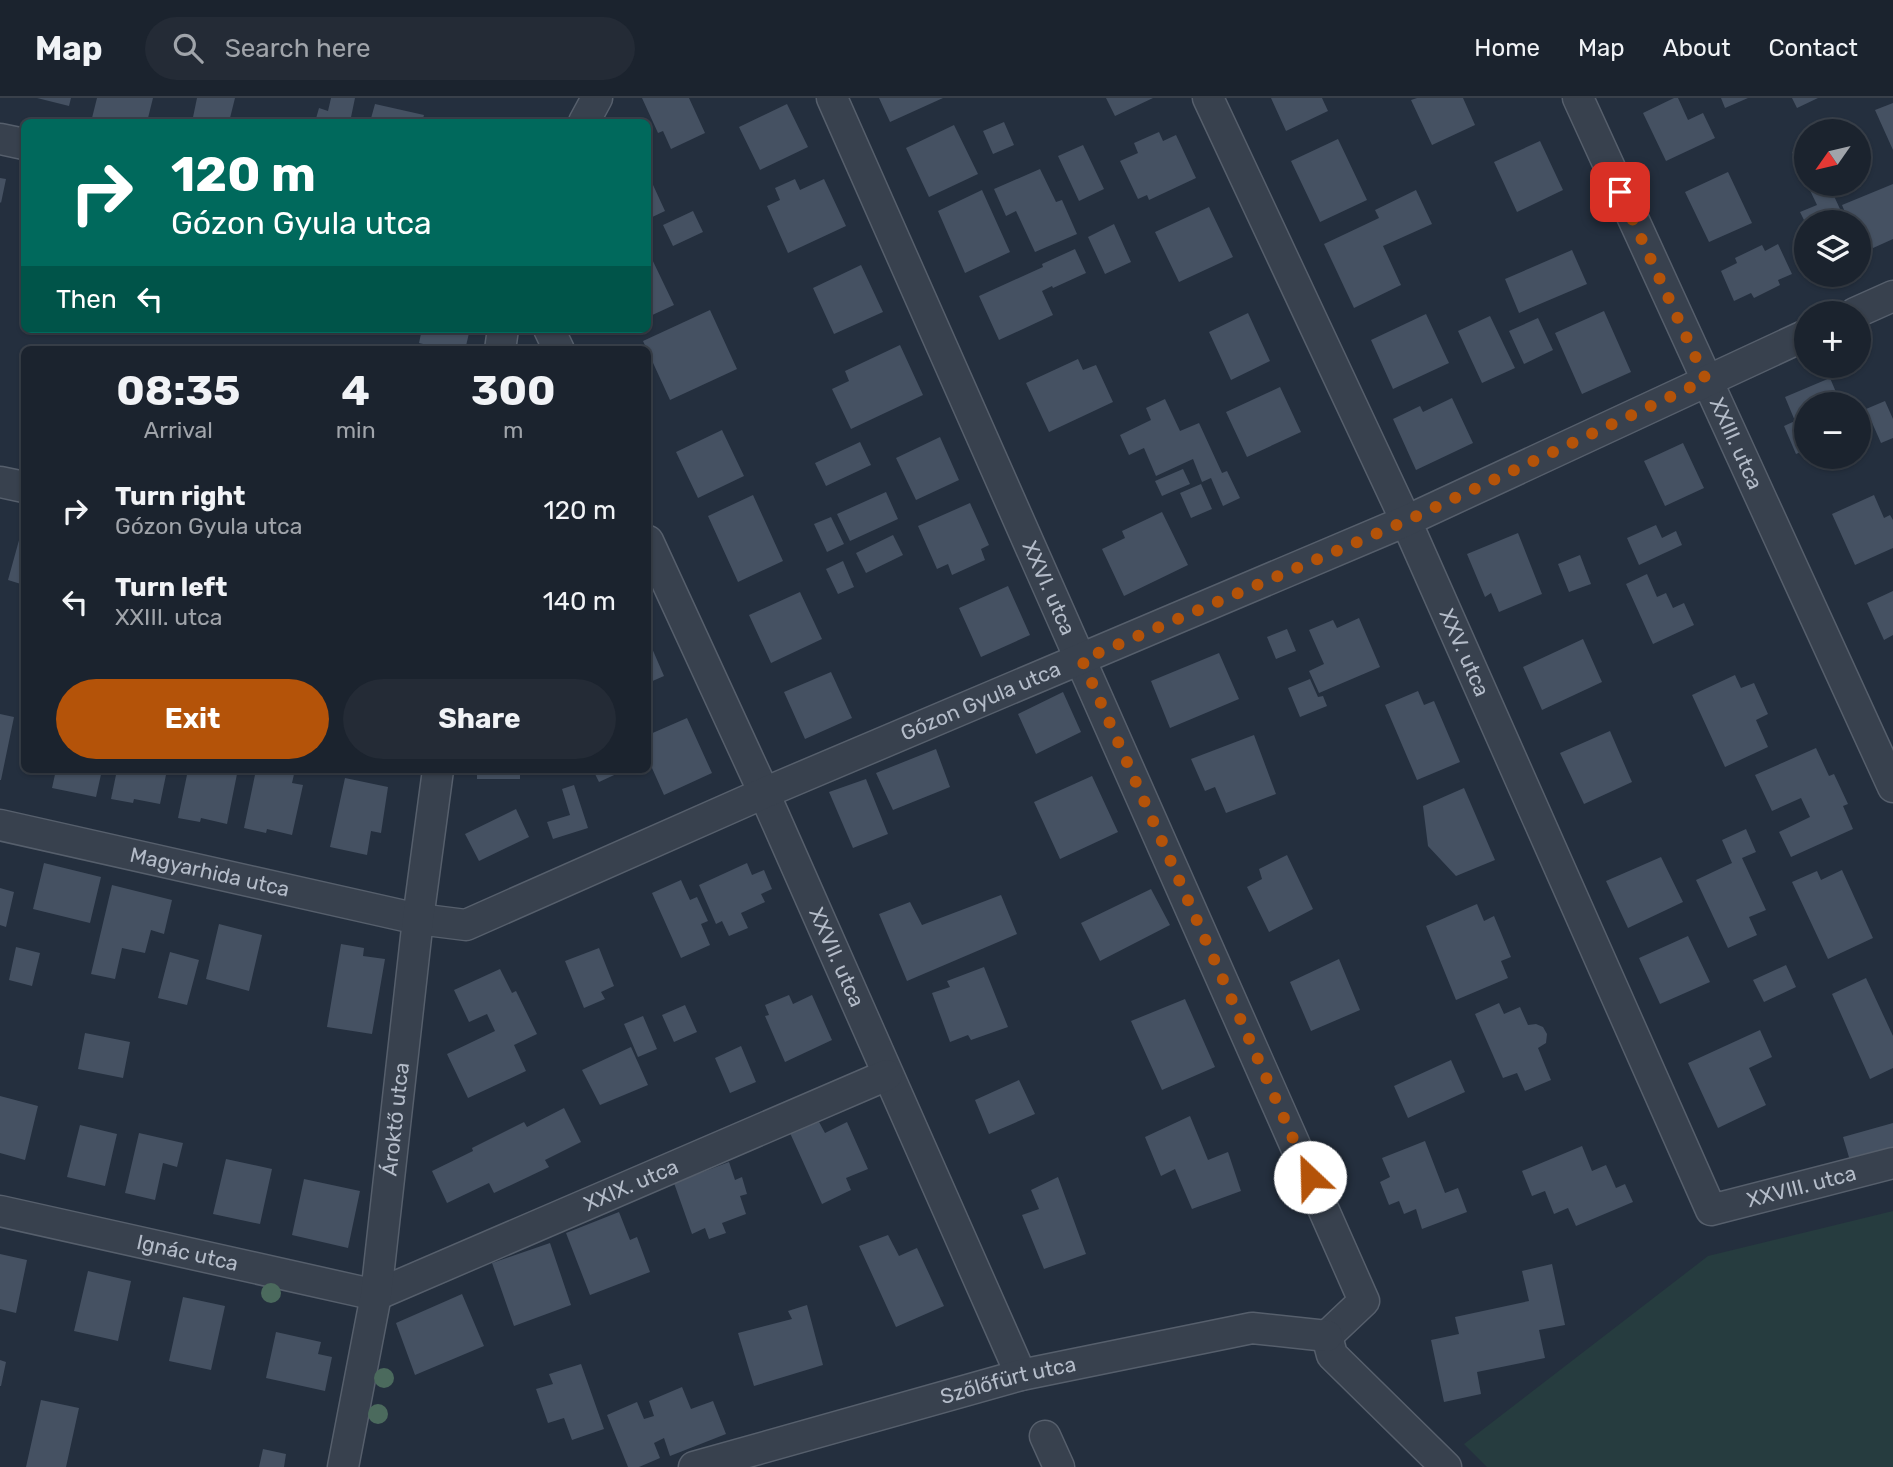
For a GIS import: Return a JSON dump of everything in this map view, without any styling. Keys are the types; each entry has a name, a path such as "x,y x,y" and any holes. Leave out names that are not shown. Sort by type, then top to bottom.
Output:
{"street":[{"path":"586,119 597,98"},
{"name":"XXVI. utca","path":"832,98 1364,1301 1327,1336"},
{"name":"XXV. utca","path":"1209,98 1406,521 1710,1210"},
{"name":"XXIII. utca","path":"1578,98 1893,787"},
{"path":"0,139 21,143"},
{"path":"1871,306 1893,296"},
{"name":"Gózon Gyula utca","path":"418,919 466,925 764,793 1406,521 1794,340"},
{"path":"0,482 21,486"},
{"name":"XXVII. utca","path":"651,548 764,793 1021,1375"},
{"name":"Ároktő utca","path":"343,1467 376,1295 418,919 438,773"},
{"name":"Magyarhida utca","path":"0,825 418,919"},
{"name":"XXIX. utca","path":"376,1295 887,1075"},
{"name":"XXVIII. utca","path":"1710,1210 1893,1163"},
{"name":"Ignác utca","path":"0,1211 376,1295"},
{"name":"Szőlőfürt utca","path":"694,1467 1021,1375 1252,1328 1327,1336"},
{"path":"1327,1336 1332,1355 1447,1467"},
{"path":"1035,1467 1045,1436 1059,1467"}],"green space":[{"path":"1893,1211 1893,1467 1487,1467 1464,1444 1708,1256"}],"building":[{"path":"37,98 71,98 69,106"},
{"path":"97,98 153,98 148,119 92,119"},
{"path":"197,98 235,98 230,119 193,119"},
{"path":"331,98 355,98 351,119 316,119 319,108 328,111"},
{"path":"642,98 689,98 705,133 671,149 663,131 658,133"},
{"path":"879,98 943,98 890,122"},
{"path":"1106,98 1153,98 1115,116"},
{"path":"1271,98 1322,98 1328,111 1286,131"},
{"path":"1463,98 1475,125 1432,145 1411,100"},
{"path":"1678,98 1688,120 1703,113 1715,138 1666,161 1643,113"},
{"path":"1721,98 1748,98 1725,108"},
{"path":"1792,98 1818,98 1797,108"},
{"path":"1893,103 1893,150 1875,110"},
{"path":"375,104 424,115 423,119 371,119"},
{"path":"787,104 808,147 760,170 739,127"},
{"path":"1004,122 1014,145 993,154 983,131"},
{"path":"954,125 978,174 929,197 906,148"},
{"path":"1159,132 1163,141 1176,135 1196,178 1149,200 1147,195 1138,199 1120,161 1138,153 1134,143"},
{"path":"1338,139 1367,200 1320,222 1291,161"},
{"path":"1540,141 1563,190 1517,212 1494,162"},
{"path":"1083,145 1104,189 1079,201 1058,156"},
{"path":"1040,169 1056,202 1062,200 1077,234 1035,252 1016,211 1006,216 994,189"},
{"path":"1728,172 1752,223 1709,242 1685,192"},
{"path":"0,178 6,179 1,203 0,202"},
{"path":"795,179 800,190 824,179 846,226 788,253 767,206 780,200 775,188"},
{"path":"651,181 665,211 651,218"},
{"path":"1893,184 1893,239 1871,249 1871,210 1844,210 1842,205 1864,196 1871,196 1871,193"},
{"path":"982,190 1010,252 965,273 938,211"},
{"path":"1416,190 1432,224 1383,246 1401,285 1354,308 1324,244 1379,218 1375,210"},
{"path":"1813,196 1834,196 1840,210 1805,210 1817,205"},
{"path":"1209,207 1233,257 1179,282 1155,232"},
{"path":"693,211 703,232 673,246 663,225"},
{"path":"1114,224 1131,262 1105,274 1088,237"},
{"path":"1778,244 1792,274 1778,280 1780,285 1754,298 1751,293 1734,301 1721,271 1737,263 1735,258 1762,245 1765,251"},
{"path":"1075,249 1086,273 1042,291 1053,315 999,340 979,296"},
{"path":"1572,250 1587,284 1519,313 1505,279"},
{"path":"651,257 674,305 651,316"},
{"path":"861,265 883,312 834,334 813,288"},
{"path":"710,310 737,369 670,400 651,358 651,346 645,346 643,341"},
{"path":"1604,311 1631,372 1582,394 1555,333"},
{"path":"1248,313 1270,361 1231,380 1209,332"},
{"path":"1426,314 1449,363 1393,389 1371,340"},
{"path":"1490,316 1515,368 1482,383 1458,331"},
{"path":"1538,318 1553,350 1524,364 1509,331"},
{"path":"421,333 469,333 466,346 431,346 419,343"},
{"path":"900,345 923,395 851,429 832,389 849,381 845,371"},
{"path":"1078,359 1083,370 1096,365 1113,402 1049,432 1026,383"},
{"path":"1830,378 1836,392 1797,392"},
{"path":"1280,387 1301,432 1247,457 1226,412"},
{"path":"1794,393 1794,419 1785,397"},
{"path":"1452,398 1473,443 1416,470 1393,419 1420,406 1423,412"},
{"path":"1165,399 1180,431 1199,423 1222,473 1227,471 1240,498 1223,506 1211,478 1202,482 1193,459 1156,476 1144,448 1129,455 1120,435 1151,420 1146,408"},
{"path":"1885,401 1893,419 1893,438 1881,443 1871,420 1871,407"},
{"path":"1794,421 1794,449 1784,426"},
{"path":"722,430 744,476 698,498 676,452"},
{"path":"940,437 959,480 916,500 896,458"},
{"path":"860,442 871,465 826,486 815,463"},
{"path":"1683,443 1704,488 1665,506 1644,461"},
{"path":"1183,469 1190,484 1162,496 1155,481"},
{"path":"1201,484 1212,509 1191,518 1180,493"},
{"path":"886,492 898,519 850,541 837,514"},
{"path":"753,495 783,561 738,582 708,516"},
{"path":"1874,495 1884,518 1890,515 1893,520 1893,548 1855,565 1832,514"},
{"path":"970,503 989,545 981,549 985,560 952,575 948,564 937,569 918,526"},
{"path":"1162,512 1188,565 1124,596 1102,549 1125,538 1122,531"},
{"path":"831,517 844,544 827,552 814,524"},
{"path":"1656,525 1662,538 1676,531 1682,545 1639,565 1627,538"},
{"path":"21,533 21,584 8,580"},
{"path":"1518,533 1542,594 1499,612 1491,593 1485,597 1467,554"},
{"path":"893,535 903,555 866,573 856,553"},
{"path":"1580,555 1591,584 1569,592 1558,564"},
{"path":"843,561 854,587 838,594 826,569"},
{"path":"1647,574 1657,597 1666,593 1673,608 1684,603 1694,625 1653,644 1626,584"},
{"path":"1008,586 1030,635 981,657 959,608"},
{"path":"1893,591 1893,635 1884,640 1867,603"},
{"path":"800,592 822,639 771,663 749,615"},
{"path":"1359,618 1380,667 1319,693 1309,671 1324,664 1309,630 1333,620 1337,628"},
{"path":"1287,629 1296,651 1276,659 1267,637"},
{"path":"1583,639 1602,682 1542,710 1523,667"},
{"path":"651,646 664,676 651,682"},
{"path":"1219,653 1239,699 1170,728 1151,681"},
{"path":"831,672 852,718 805,739 784,692"},
{"path":"1735,675 1741,688 1754,683 1768,714 1756,720 1768,747 1725,767 1692,695"},
{"path":"1310,679 1318,697 1323,696 1327,706 1300,717 1288,688"},
{"path":"1418,691 1424,705 1434,701 1460,762 1417,780 1385,705"},
{"path":"1063,692 1081,732 1036,754 1018,714"},
{"path":"0,714 14,717 1,780 0,780"},
{"path":"687,718 712,773 664,795 651,766 651,734"},
{"path":"1610,731 1632,782 1584,804 1560,753"},
{"path":"1254,735 1276,794 1226,813 1215,787 1205,791 1191,759"},
{"path":"1816,748 1829,776 1834,774 1848,804 1843,806 1853,829 1791,857 1779,832 1810,817 1801,798 1772,811 1755,775"},
{"path":"936,749 950,787 893,810 876,773"},
{"path":"55,773 101,773 96,797 52,788"},
{"path":"116,773 166,773 160,804 134,799 133,803 111,799"},
{"path":"187,773 237,774 227,824 201,818 200,822 178,818"},
{"path":"255,773 294,773 292,783 303,785 292,835 267,829 266,833 244,828"},
{"path":"477,773 520,773 520,779 477,779"},
{"path":"594,773 618,773 599,782"},
{"path":"1092,776 1118,832 1060,859 1034,802"},
{"path":"345,778 388,787 381,833 371,831 367,855 330,847"},
{"path":"866,779 888,834 853,848 829,792"},
{"path":"574,785 588,828 553,839 547,822 570,815 562,789"},
{"path":"1464,788 1495,860 1456,876 1428,846 1423,806"},
{"path":"516,809 529,837 479,861 465,834"},
{"path":"1746,829 1756,852 1742,858 1766,910 1749,917 1757,935 1728,948 1696,880 1732,863 1722,840"},
{"path":"1287,855 1313,909 1269,932 1247,887 1262,879 1259,869"},
{"path":"1661,857 1683,902 1628,928 1606,881"},
{"path":"44,863 101,877 90,923 33,909"},
{"path":"747,863 752,875 764,870 772,889 761,894 765,902 741,913 748,928 729,936 722,921 716,924 699,885"},
{"path":"1842,870 1873,938 1828,959 1792,882 1817,871 1821,880"},
{"path":"681,880 690,900 697,897 708,921 701,924 710,945 681,958 652,893"},
{"path":"112,885 172,900 164,934 151,930 145,953 122,948 115,979 91,974"},
{"path":"0,888 14,892 6,927 0,925"},
{"path":"1151,889 1170,925 1100,961 1081,923"},
{"path":"1001,895 1017,934 907,981 879,914 910,902 922,925"},
{"path":"1477,904 1484,921 1494,916 1511,957 1501,961 1508,978 1456,1000 1426,926"},
{"path":"219,924 262,935 249,991 206,979"},
{"path":"1688,936 1710,982 1660,1004 1639,958"},
{"path":"341,944 364,948 363,956 385,959 372,1034 327,1027"},
{"path":"16,947 40,953 32,986 9,980"},
{"path":"599,948 614,986 601,992 605,999 584,1008 565,961"},
{"path":"170,952 199,960 187,1005 158,998"},
{"path":"1339,959 1360,1010 1311,1031 1290,982"},
{"path":"1786,965 1796,987 1764,1002 1753,980"},
{"path":"984,967 1008,1027 971,1040 968,1035 950,1042 932,993 950,987 947,981"},
{"path":"500,969 512,993 516,991 537,1034 514,1045 526,1071 468,1098 447,1054 495,1031 487,1014 469,1022 454,990"},
{"path":"1866,978 1893,1036 1893,1068 1870,1079 1832,994"},
{"path":"789,995 793,1004 812,995 832,1040 785,1062 765,1016 769,1015 765,1005"},
{"path":"1185,999 1215,1067 1162,1090 1131,1021"},
{"path":"1499,1003 1504,1014 1520,1007 1528,1025 1543,1027 1547,1034 1546,1043 1538,1048 1551,1080 1525,1091 1517,1073 1503,1078 1475,1014"},
{"path":"685,1005 697,1032 674,1042 662,1015"},
{"path":"643,1016 657,1049 638,1057 624,1024"},
{"path":"1760,1030 1772,1057 1749,1068 1766,1105 1718,1128 1688,1063"},
{"path":"85,1033 130,1042 123,1078 78,1069"},
{"path":"741,1046 756,1082 730,1093 715,1058"},
{"path":"631,1047 648,1085 600,1105 582,1070"},
{"path":"1451,1060 1465,1092 1408,1118 1394,1086"},
{"path":"1019,1080 1035,1114 989,1134 975,1100"},
{"path":"0,1096 38,1106 25,1160 0,1153"},
{"path":"564,1108 581,1142 545,1160 549,1167 494,1193 489,1183 447,1203 432,1171 524,1122 527,1127"},
{"path":"1190,1116 1208,1160 1228,1152 1241,1191 1192,1209 1175,1169 1161,1176 1145,1137"},
{"path":"819,1122 825,1133 847,1122 868,1169 846,1178 851,1190 822,1204 790,1133"},
{"path":"1893,1123 1893,1151 1851,1164 1843,1137"},
{"path":"80,1125 117,1134 105,1186 67,1177"},
{"path":"139,1133 183,1143 177,1167 163,1163 155,1200 125,1193"},
{"path":"1425,1141 1445,1193 1458,1188 1467,1212 1422,1229 1416,1209 1404,1214 1399,1201 1389,1205 1380,1182 1390,1177 1382,1158"},
{"path":"1582,1146 1592,1171 1606,1165 1616,1188 1625,1184 1633,1202 1576,1226 1568,1208 1554,1214 1545,1191 1532,1196 1522,1171"},
{"path":"226,1159 272,1169 260,1224 213,1214"},
{"path":"729,1162 735,1180 742,1177 747,1194 740,1196 746,1214 722,1223 726,1233 709,1239 705,1228 692,1234 674,1183"},
{"path":"1058,1177 1086,1254 1044,1269 1022,1215 1039,1209 1031,1190"},
{"path":"304,1179 360,1191 348,1248 292,1235"},
{"path":"619,1212 630,1240 637,1237 650,1272 590,1295 566,1233"},
{"path":"888,1235 899,1256 917,1248 944,1306 896,1327 859,1246"},
{"path":"550,1243 571,1305 514,1326 492,1263"},
{"path":"0,1254 27,1260 16,1313 0,1309"},
{"path":"1552,1264 1565,1325 1539,1330 1545,1358 1477,1372 1481,1394 1444,1402 1431,1340 1459,1334 1455,1317 1529,1301 1522,1271"},
{"path":"88,1271 131,1281 118,1341 74,1331"},
{"path":"462,1294 484,1346 415,1375 396,1323"},
{"path":"183,1297 225,1306 211,1370 169,1361"},
{"path":"807,1305 823,1365 754,1386 738,1333 792,1319 788,1311"},
{"path":"276,1332 321,1342 318,1354 332,1357 325,1391 266,1378"},
{"path":"0,1360 6,1362 1,1386 0,1386"},
{"path":"581,1364 604,1429 572,1440 564,1418 548,1423 536,1389 553,1384 549,1374"},
{"path":"682,1387 691,1409 713,1401 726,1434 670,1456 664,1438 654,1443 660,1458 639,1467 628,1467 607,1415 637,1402 644,1419 654,1416 649,1401"},
{"path":"41,1400 79,1408 66,1467 26,1467"},
{"path":"263,1449 286,1454 284,1467 259,1467"}],"route":[{"path":"1310,1177 1082,660 1406,521 1706,380 1620,192"}]}
